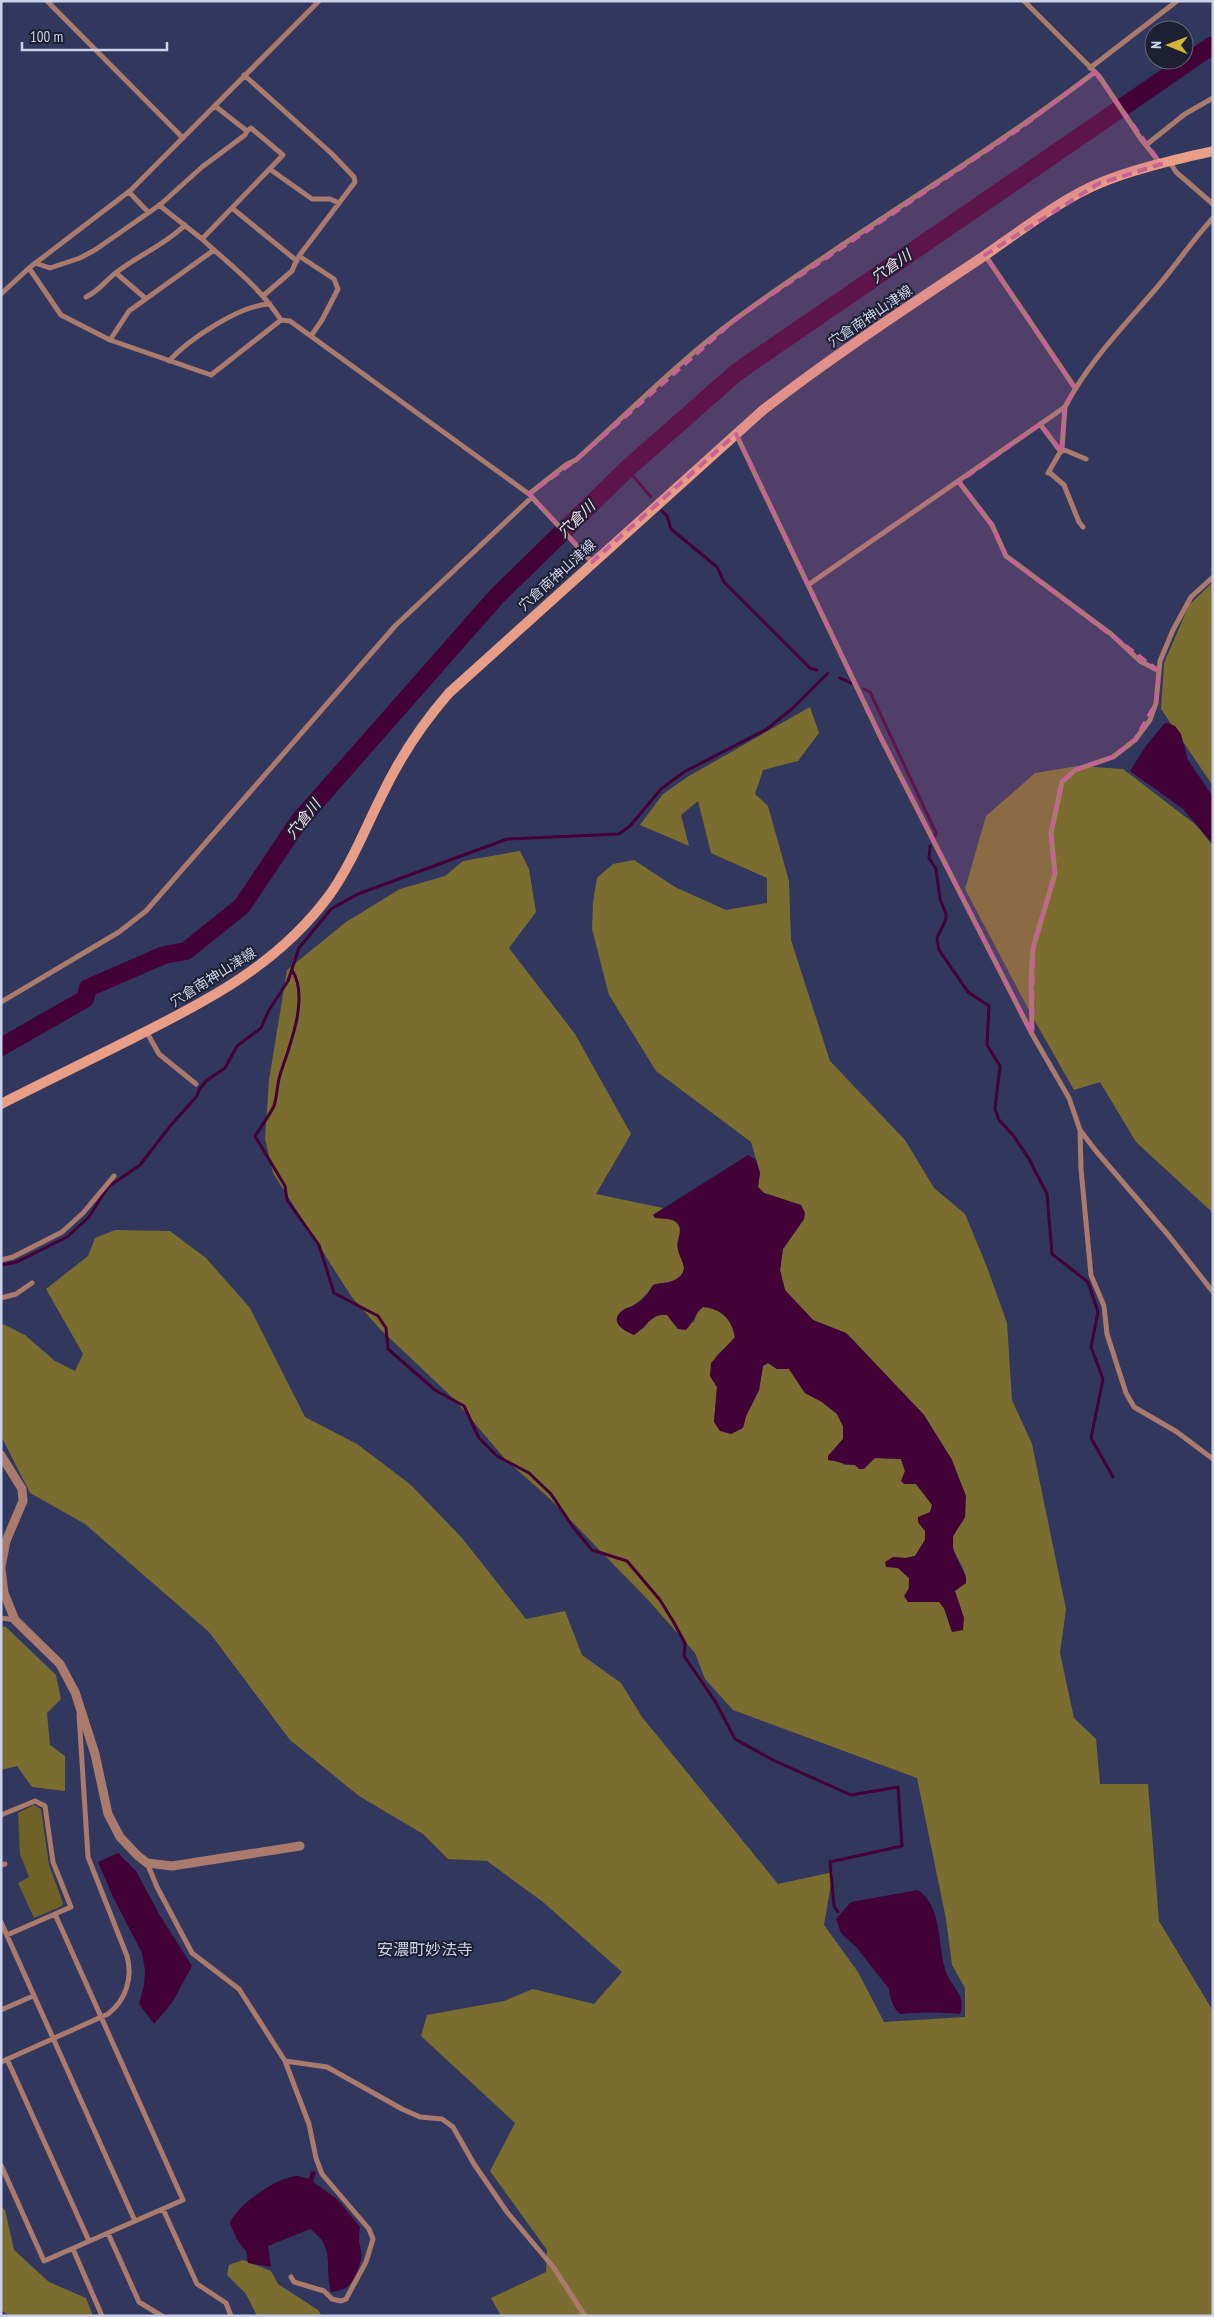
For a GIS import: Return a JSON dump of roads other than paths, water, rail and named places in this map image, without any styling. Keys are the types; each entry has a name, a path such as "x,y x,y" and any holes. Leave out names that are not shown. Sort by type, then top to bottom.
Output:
{"main road":[{"name":"穴倉南神山津線","path":"1,1104 215,996 268,960 308,922 340,879 406,750 426,720 462,679 590,559 736,434 818,368 1031,224 1098,184 1165,162 1213,151"}],"street":[{"path":"47,1 183,138"},
{"path":"1,294 35,263 129,192 319,1"},
{"path":"1024,1 1095,72 1140,139 1213,204"},
{"path":"1,1002 119,932 146,911 395,626 567,464 576,460 675,370 738,317 1018,129 1095,72 1127,38 1177,1"},
{"path":"244,75 331,153 354,177 355,182 298,258 292,270 264,295"},
{"path":"1146,145 1186,114 1213,98"},
{"path":"215,106 247,132"},
{"path":"35,263 50,268 80,258 94,250 159,205 251,128 283,155 271,170 202,239"},
{"path":"271,170 312,199 330,199 339,203"},
{"path":"129,192 148,212"},
{"path":"159,205 238,269 264,295 282,320"},
{"path":"232,208 298,258 334,280 338,285 338,289 322,320 310,336"},
{"path":"1084,527 1079,522 1064,484 1048,473 1061,450 1065,407 1075,388 1102,349 1157,287 1213,218"},
{"path":"86,297 95,293 116,273 159,247 185,225"},
{"path":"110,340 124,316 145,298 214,250"},
{"path":"985,255 1075,388"},
{"path":"29,268 62,316 110,340 211,375 282,320 290,321 532,496 590,559"},
{"path":"116,273 145,298"},
{"path":"169,361 177,352 232,316 248,308 270,304"},
{"path":"808,584 959,482 1065,407"},
{"path":"1040,424 1061,450 1086,459"},
{"path":"736,434 881,738 1032,1034 1069,1098 1080,1130 1081,1169 1091,1275 1104,1306 1107,1334 1126,1393 1134,1407 1177,1432 1213,1459"},
{"path":"959,482 992,524 1006,556 1111,634 1140,661 1159,672"},
{"path":"1032,1034 1031,978 1033,948 1055,874 1051,833 1062,782 1075,770 1113,757 1135,740 1150,720 1156,703 1159,672 1164,651 1186,603 1213,578"},
{"path":"146,1031 159,1054 196,1084"},
{"path":"1080,1130 1169,1236 1213,1292"},
{"path":"1,1260 13,1257 62,1232 83,1213 114,1176"},
{"path":"1,1298 16,1294 32,1283"},
{"path":"1,1455 22,1489 23,1501 6,1541 1,1568 4,1593 15,1620 60,1664 75,1692 95,1754 108,1814 120,1837 147,1862 157,1887 192,1953 239,1989 285,2061 310,2124 316,2158 322,2174 368,2229 374,2242 349,2296 344,2300 329,2298 324,2292 294,2282 291,2277"},
{"path":"1,1618 15,1620"},
{"path":"1,2062 102,2017 114,2009 125,1993 129,1978 129,1964 88,1857 78,1706"},
{"path":"1,1816 35,1801 45,1806 52,1862 71,1907 7,1935"},
{"path":"147,1862 172,1866 300,1846"},
{"path":"1,2165 44,2260 184,2200 55,1914"},
{"path":"1,1922 135,2221"},
{"path":"1,2010 33,1996"},
{"path":"8,2059 89,2242"},
{"path":"285,2061 326,2067 402,2109 420,2117 442,2119 453,2127 474,2164 507,2212 554,2268 585,2316"},
{"path":"163,2209 196,2284 226,2303 231,2316"},
{"path":"108,2233 139,2302 162,2316"},
{"path":"72,2249 102,2316"}],"waterway":[{"name":"穴倉川","path":"1,1047 85,999 88,988 164,955 186,951 242,906 299,821 497,596 627,469 737,372 1213,45"},
{"path":"627,469 651,497"},
{"path":"662,511 667,516 671,529 717,567 724,582 810,668 817,670"},
{"path":"1,1265 17,1262 67,1237 89,1217 108,1187 140,1165 171,1125 197,1096 206,1081 225,1068 237,1046 261,1028 269,1010 288,981 299,948 331,909 358,894 507,839 619,834 630,826 661,789 684,772 767,729 793,708 828,673"},
{"path":"840,678 851,683"},
{"path":"864,689 870,692 936,833 934,838"},
{"path":"930,846 929,858 936,869 940,899 946,914 946,919 937,938 939,950 968,992 989,1006 987,1045 1000,1066 995,1109 999,1120 1013,1135 1029,1159 1047,1194 1052,1254 1088,1282 1098,1312 1091,1347 1103,1379 1091,1438 1113,1477"},
{"path":"292,970 297,981 299,994 296,1022 280,1075 274,1106 255,1136 285,1186 287,1200 319,1245 334,1293 378,1316 386,1328 388,1349 435,1390 464,1406 479,1438 497,1456 529,1473 551,1494 573,1527 592,1550 627,1561 660,1600 673,1621 685,1643 684,1656 715,1701 735,1739 775,1761 851,1795 898,1787 902,1846 830,1862 834,1906 838,1912"}],"district":[{"name":"安濃町妙法寺","path":"425,1949"}]}
